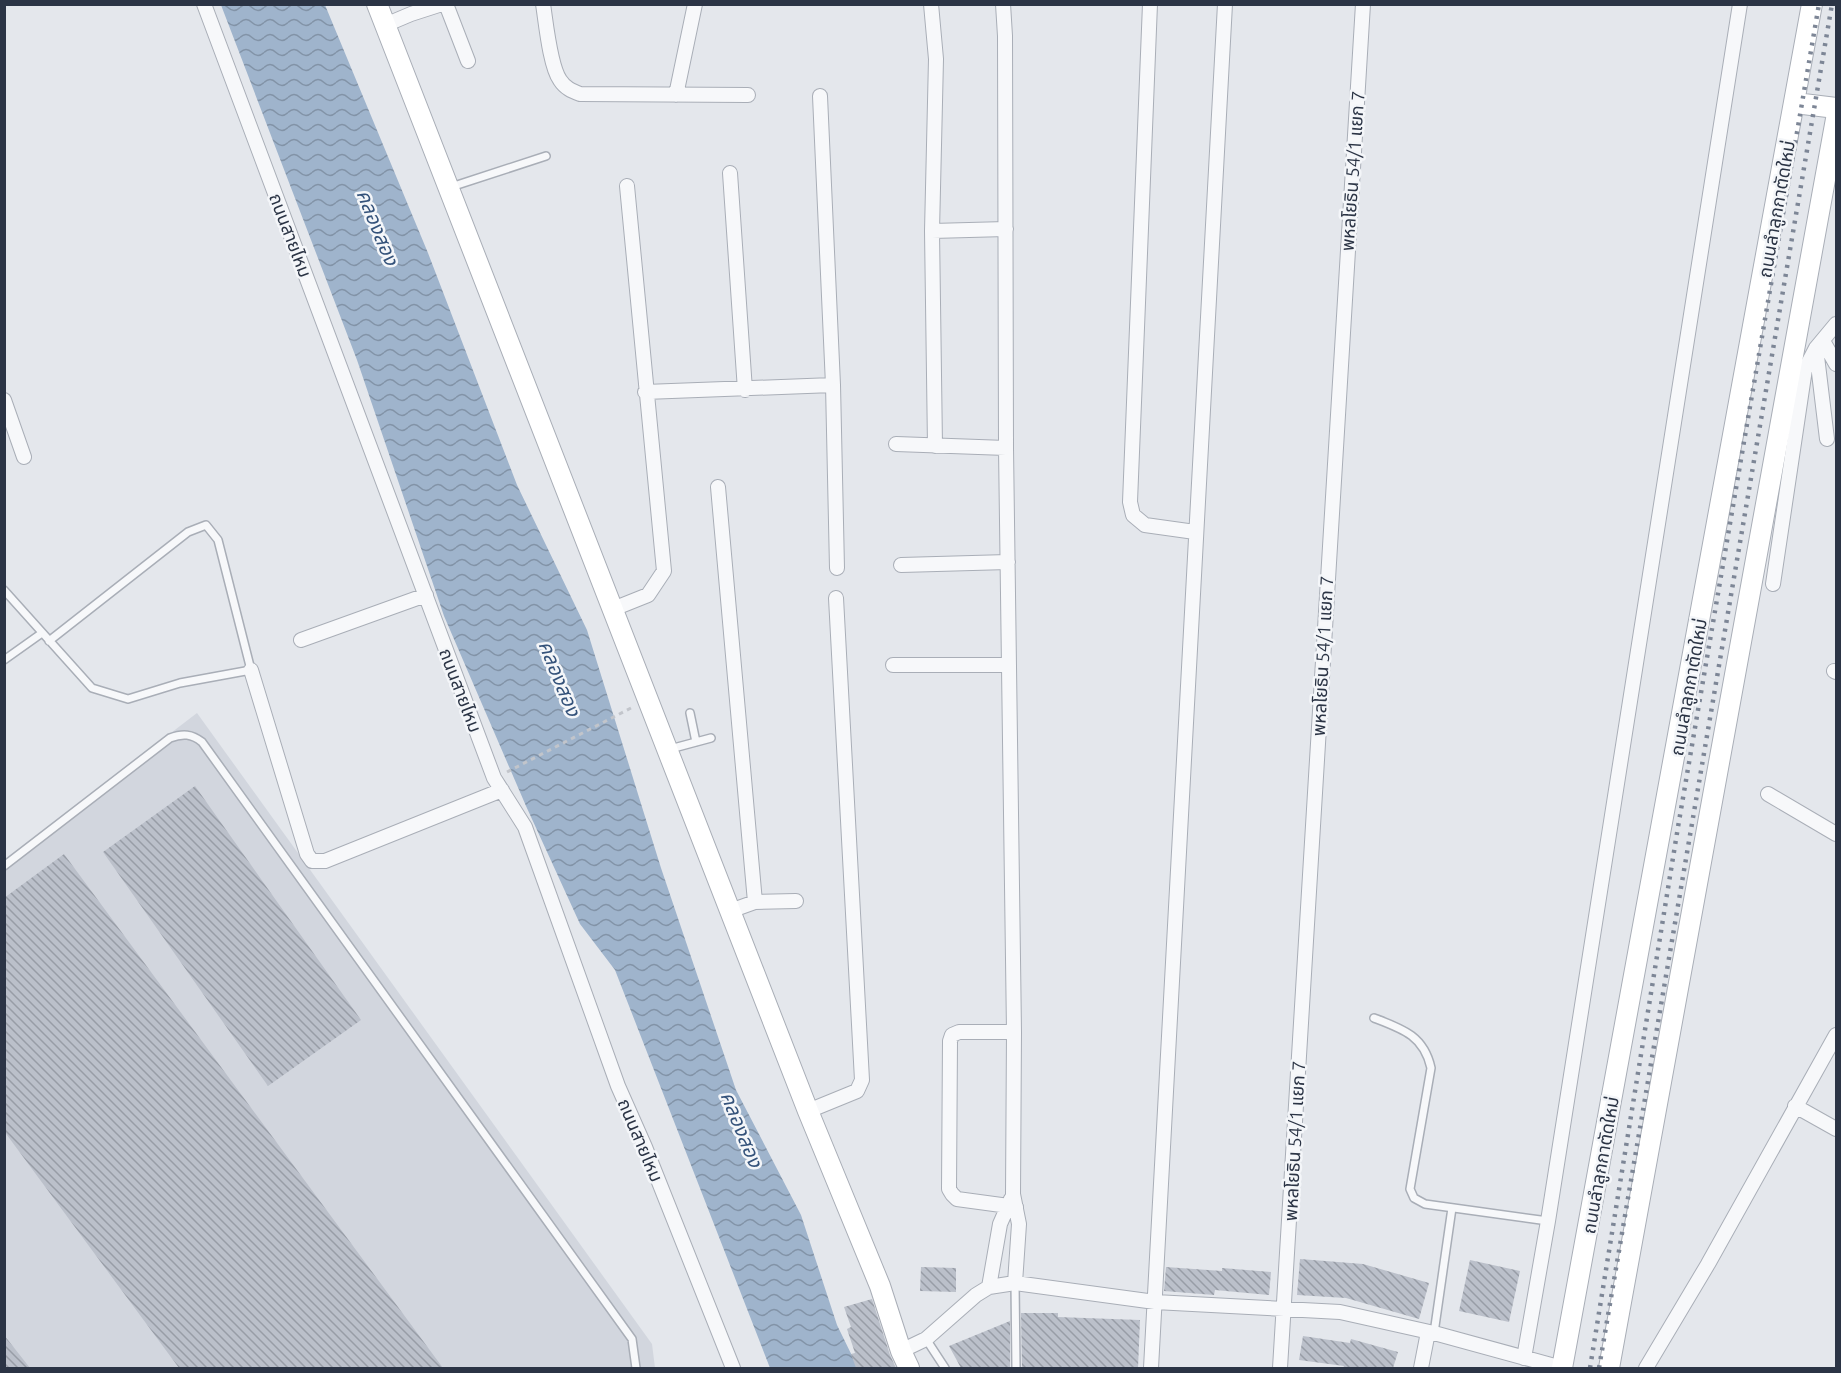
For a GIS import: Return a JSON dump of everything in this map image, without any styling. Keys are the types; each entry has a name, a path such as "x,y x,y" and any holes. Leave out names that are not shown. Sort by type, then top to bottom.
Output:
{"main road":[{"path":"377,4 808,1111 880,1286 905,1360"},
{"name":"ถนนลำลูกกาตัดใหม่","path":"1562,1368 1812,4"},
{"path":"1795,103 1836,108"},
{"path":"1609,1368 1836,118"}],"street":[{"name":"ถนนสายไหม","path":"204,4 494,778 525,826 618,1086 645,1147 733,1368"},
{"path":"385,25 409,9 444,4 468,61"},
{"path":"543,4 555,69 567,89 580,94 748,95"},
{"path":"676,95 695,4"},
{"path":"931,4 936,59 933,231 935,446"},
{"path":"1003,4 1014,1032 1012,1203 1019,1224 1015,1283"},
{"path":"1150,4 1130,502 1133,515 1145,525 1195,532"},
{"path":"1151,1368 1225,4"},
{"name":"พหลโยธิน 54/1 แยก 7","path":"1280,1368 1363,4"},
{"path":"1524,1358 1548,1221 1740,4"},
{"path":"820,96 833,385 837,568"},
{"path":"730,173 745,390"},
{"path":"613,609 648,595 664,571 627,186"},
{"path":"933,231 1006,229"},
{"path":"1773,584 1805,369 1819,344 1836,324"},
{"path":"1819,344 1836,364"},
{"path":"1819,344 1827,439"},
{"path":"645,392 833,385"},
{"path":"4,400 24,457"},
{"path":"896,444 1006,448"},
{"path":"718,488 755,902"},
{"path":"902,565 1008,562"},
{"path":"301,640 426,595"},
{"path":"808,1111 857,1091 862,1080 836,598"},
{"path":"892,665 1009,665"},
{"path":"251,670 306,854 312,861 326,861 502,790"},
{"path":"1768,794 1836,834"},
{"path":"730,910 755,902 796,901"},
{"path":"1012,1203 957,1199 949,1189 950,1041 952,1035 959,1032 1014,1032"},
{"path":"1646,1368 1708,1264 1836,1035"},
{"path":"1796,1106 1836,1129"},
{"path":"989,1287 1000,1224 1012,1203"},
{"path":"905,1360 976,1295 989,1287 1015,1283 1155,1302 1340,1312 1431,1332 1562,1368"},
{"path":"1421,1368 1431,1332"}],"lane":[{"path":"448,188 546,156"},
{"path":"4,590 92,688 128,699 180,683 251,670 218,540 206,525 188,532 49,640"},
{"path":"4,660 42,633"},
{"path":"690,713 696,742"},
{"path":"4,866 170,738 180,734 194,736 202,742 632,1339 636,1368"},
{"path":"667,749 711,738"},
{"path":"1374,1018 1401,1028 1415,1037 1428,1054 1431,1068 1410,1189 1414,1198 1425,1204 1548,1221"},
{"path":"1431,1332 1452,1208"},
{"path":"1015,1283 1016,1368"},
{"path":"926,1339 945,1368"}],"path":[{"path":"505,773 632,707"}],"shaded area":[{"path":"197,713 652,1344 655,1368 5,1368 5,860"}],"water":[{"name":"คลองสอง","path":"221,5 325,5 428,253 517,485 587,630 661,868 736,1090 801,1215 837,1325 858,1368 770,1368 615,970 580,924 444,616 357,360"}],"building":[{"path":"195,786 361,1020 268,1086 103,852"},
{"path":"64,854 443,1368 179,1368 4,1131 4,898"},
{"path":"1300,1259 1363,1264 1429,1283 1419,1319 1346,1298 1297,1295"},
{"path":"1470,1260 1520,1271 1509,1322 1459,1311"},
{"path":"921,1267 956,1268 956,1292 920,1291"},
{"path":"1166,1267 1271,1272 1269,1295 1215,1290 1214,1295 1164,1291"},
{"path":"872,1299 896,1368 856,1368 851,1354 855,1353 847,1329 851,1327 844,1307"},
{"path":"1021,1313 1058,1313 1058,1317 1140,1320 1138,1368 1022,1368"},
{"path":"1010,1321 1010,1368 961,1368 949,1346"},
{"path":"4,1335 30,1368 4,1368"},
{"path":"1303,1336 1350,1343 1351,1339 1398,1352 1393,1368 1343,1368 1344,1366 1299,1360"}],"railway":[{"path":"1590,1368 1678,827 1819,4"},
{"path":"1599,1368 1832,4"}]}
